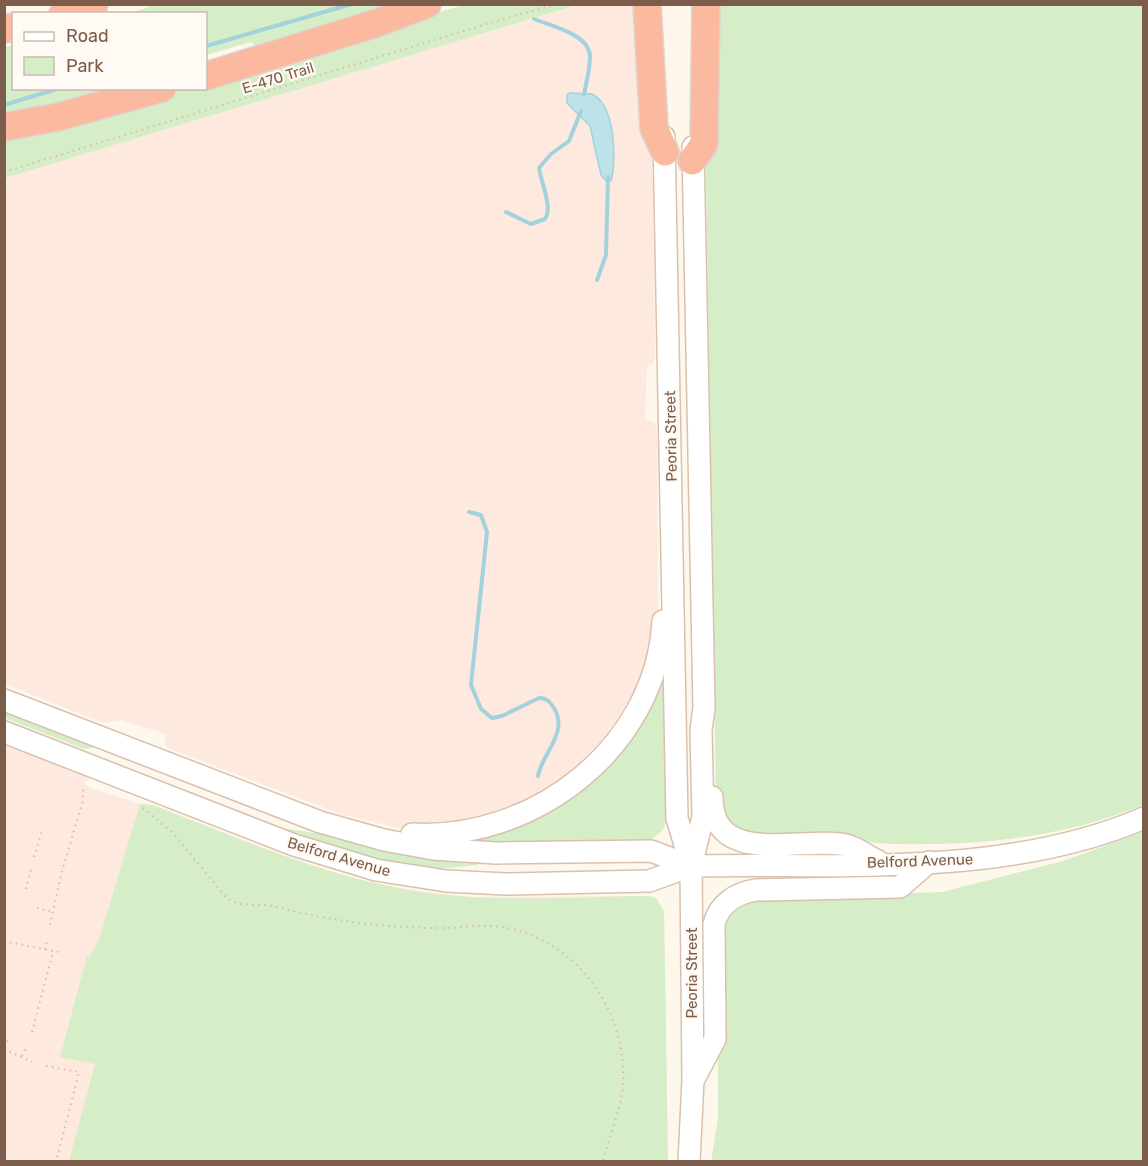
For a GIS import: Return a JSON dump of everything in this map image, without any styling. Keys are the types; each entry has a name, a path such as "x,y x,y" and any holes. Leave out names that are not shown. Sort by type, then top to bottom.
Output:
{"highway":[{"path":"69,12 94,4"},
{"path":"207,76 377,23 395,14 427,4"},
{"path":"647,4 654,128 665,152"},
{"path":"692,161 704,144 706,4"},
{"path":"207,67 375,16 395,14"},
{"path":"33,120 56,110 123,90"},
{"path":"4,127 58,117 155,90"}],"main road":[{"name":"Peoria Street","path":"657,4 665,152 677,818 691,866"},
{"name":"Peoria Street","path":"689,1156 693,1080 691,866 703,817 701,730 704,708 697,257 692,161 696,4"},
{"path":"371,837 390,832 420,835 456,833 498,824 552,799 605,756 639,705 657,661 663,620 663,536 672,514"},
{"name":"Belford Avenue","path":"4,700 320,822 371,837 427,848 475,853 651,851 691,866"},
{"path":"704,708 711,731 712,813 726,834 749,844 843,844 882,863"},
{"name":"Belford Avenue","path":"4,732 294,845 345,862 397,874 487,885 649,881 691,866 929,862 975,859 1037,850 1096,836 1143,818"},
{"path":"693,1080 715,1039 714,924 726,903 739,894 756,890 900,887 929,862"}],"path":[{"name":"E-470 Trail","path":"4,172 558,4"},
{"path":"50,925 83,800 83,786"},
{"path":"143,808 168,828 225,896 235,903 274,906 315,916 381,925 431,928 502,927 536,938 567,956 585,974 609,1008 618,1030 622,1052 622,1093 603,1161"},
{"path":"34,857 42,831"},
{"path":"26,889 31,869"},
{"path":"37,908 53,912"},
{"path":"4,941 59,952"},
{"path":"45,950 47,941"},
{"path":"32,1032 53,952"},
{"path":"9,1038 4,1048 32,1062"},
{"path":"22,1057 27,1045"},
{"path":"46,1066 79,1072 56,1161"}],"shaded area":[{"path":"577,5 642,5 653,185 655,357 653,365 647,367 645,419 654,422 657,432 658,614 638,694 596,756 509,814 410,829 398,828 341,814 170,749 165,745 166,734 121,720 104,723 5,684 4,178"},
{"path":"4,740 87,774 89,779 85,782 87,787 140,804 153,805 300,862 357,879 411,890 472,897 649,896 656,898 664,911 668,1161 5,1161"}],"green space":[{"path":"157,4 397,5 255,46 251,42 207,55 207,12 134,12"},
{"path":"464,5 577,5 5,178 4,137 177,90 207,90 207,88 403,22"},
{"path":"710,5 1143,5 1143,805 1083,825 1053,832 991,841 928,844 888,844 814,835 738,835 716,807 706,172"},
{"path":"12,45 12,90 104,90 5,118 4,47"},
{"path":"664,670 668,820 662,831 650,841 496,846 461,840 543,811"},
{"path":"5,707 97,747 84,749 5,718"},
{"path":"140,804 153,805 307,864 403,889 464,897 649,896 656,898 664,911 668,1161 69,1161 95,1064 60,1057 87,956 90,956 99,939"},
{"path":"289,829 478,860 478,865 431,870 408,868 287,834"},
{"path":"1143,832 1143,1161 711,1162 718,1118 718,933 721,920 750,898 942,892 1063,861"}],"water":[{"path":"570,93 592,94 606,109 614,147 611,181 606,181 601,175 590,126 567,103 567,95"}],"waterway":[{"path":"207,46 352,4"},
{"path":"534,19 568,32 584,42 590,57 584,95"},
{"path":"4,105 53,90"},
{"path":"506,212 531,224 545,219 548,208 539,168 551,154 569,141 581,111"},
{"path":"597,280 606,255 608,177"},
{"path":"469,512 481,515 487,532 471,685 481,709 492,718 502,716 539,698 550,702 553,706 558,717 557,734 538,776"}]}
